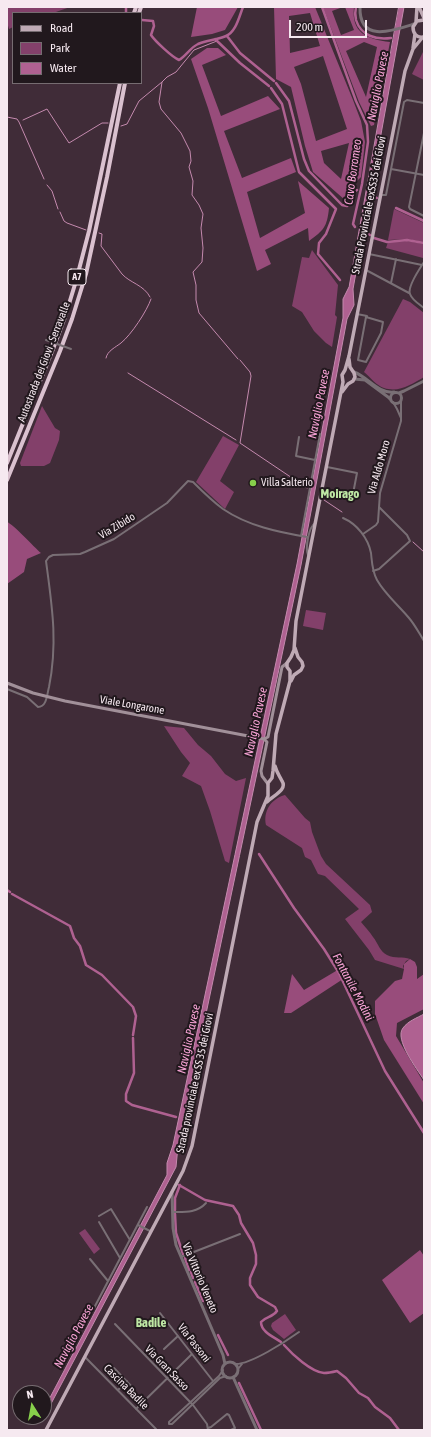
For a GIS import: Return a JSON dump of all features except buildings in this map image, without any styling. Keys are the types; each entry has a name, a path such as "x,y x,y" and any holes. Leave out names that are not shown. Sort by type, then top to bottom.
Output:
{"highway":[{"name":"Autostrada dei Giovi - Serravalle","path":"7,463 65,317 89,231 120,84"},
{"name":"Autostrada dei Giovi - Serravalle","path":"7,480 72,319 86,274 125,84"}],"main road":[{"path":"415,23 418,20 424,19 418,7"},
{"path":"413,49 418,7"},
{"path":"414,32 423,37"},
{"name":"Strada Provinciale exSS35 dei Giovi","path":"345,370 405,71 413,49 423,37"},
{"path":"340,397 349,382 354,379 355,376 349,356"},
{"path":"280,792 273,792 262,776 261,771 267,742 264,739 268,737 282,667 291,658 295,646 296,621 340,397 343,379 342,375 345,370 353,371"},
{"path":"343,379 349,382"},
{"path":"291,658 298,657 295,646"},
{"name":"Strada provinciale ex SS 35 dei Giovi","path":"288,687 296,672 301,670 301,660 298,657"},
{"name":"Strada provinciale ex SS 35 dei Giovi","path":"46,1430 187,1163 192,1146 257,822 269,794 268,786 274,771 276,734 288,687 290,671 287,667 287,663"},
{"path":"290,671 296,672"},
{"name":"Viale Longarone","path":"7,683 47,697 264,739"},
{"name":"Strada provinciale ex SS 35 dei Giovi","path":"264,806 272,797 280,792 284,786 277,772 274,761"},
{"path":"271,779 277,777 281,779"}],"street":[{"path":"360,7 361,20 366,28 375,32 406,27 415,23"},
{"path":"406,27 414,32"},
{"path":"380,195 386,196 404,102 407,100 424,103"},
{"path":"424,132 409,208 424,216"},
{"path":"392,136 397,138"},
{"path":"391,169 424,175"},
{"path":"368,254 422,265"},
{"path":"391,283 396,259"},
{"path":"410,294 410,286 424,262"},
{"path":"366,270 410,294 424,308"},
{"path":"356,314 383,322 380,333 366,362 358,360 366,317"},
{"path":"46,340 71,349"},
{"path":"353,371 365,377 383,391 396,392 406,390 424,381"},
{"path":"354,379 365,380 392,401 399,411 401,421"},
{"path":"392,401 397,403 406,390"},
{"path":"396,392 400,395 401,399"},
{"path":"392,401 391,395 396,392"},
{"name":"Via Aldo Moro","path":"363,534 376,525 378,520 380,493 401,421 401,399"},
{"path":"301,536 320,434"},
{"path":"299,437 296,456 315,460"},
{"path":"326,466 356,473 352,499"},
{"name":"Via Zibido","path":"47,697 53,662 54,643 54,617 46,560 49,557 60,554 80,554 108,542 154,513 167,503 185,483 189,481 193,482 217,505 237,517 264,528 307,537"},
{"path":"374,571 379,569 410,541 407,535 379,507"},
{"path":"343,518 352,522 363,534 370,552 371,566 378,582 393,601 410,618 424,641"},
{"path":"308,556 306,552 307,537 311,526 315,523"},
{"path":"7,689 27,697 38,707 44,705 47,697"},
{"name":"Via Vittorio Veneto","path":"172,1190 171,1206 174,1236 181,1257 223,1355 225,1364"},
{"path":"172,1212 196,1210 202,1208 206,1203"},
{"path":"164,1204 171,1206"},
{"path":"93,1309 147,1207"},
{"path":"99,1216 111,1209 130,1240"},
{"path":"99,1222 120,1258"},
{"path":"138,1225 150,1231"},
{"path":"181,1257 240,1234"},
{"path":"90,1259 108,1281"},
{"name":"Via Passoni","path":"160,1313 214,1382"},
{"name":"Via Gran Sasso","path":"115,1324 190,1402 208,1429"},
{"path":"233,1377 226,1376 214,1382 190,1402 169,1422 169,1424 172,1424 214,1382 223,1370 225,1364 229,1362 236,1364 243,1363 278,1347 298,1332"},
{"path":"164,1349 178,1336"},
{"path":"136,1409 192,1354"},
{"name":"Via Vittorio Veneto","path":"223,1355 229,1362"},
{"name":"Cascina Badile","path":"84,1356 156,1429"},
{"path":"233,1377 237,1374 238,1369 243,1363"},
{"path":"236,1364 238,1369"},
{"path":"114,1368 133,1388"},
{"path":"223,1370 226,1376"},
{"path":"233,1377 257,1430"},
{"path":"118,1390 127,1381"},
{"path":"208,1429 226,1414 229,1415 236,1429 231,1430"}],"green space":[{"path":"7,7 70,7 56,12 12,12 12,28 9,29 7,22"},
{"path":"424,50 424,80 412,74"},
{"path":"394,209 424,223 424,242 407,239 388,240"},
{"path":"407,241 424,244 423,258 386,248 388,242"},
{"path":"312,250 338,285 335,315 337,317 332,347 314,331 302,312 292,306 302,257 309,258"},
{"path":"403,299 410,302 424,313 424,377 400,389 384,388 364,372"},
{"path":"42,406 55,428 60,431 59,440 50,463 44,466 21,466 20,463"},
{"path":"223,436 239,445 220,481 234,492 225,509 196,482"},
{"path":"306,610 326,613 323,630 303,626"},
{"path":"164,726 184,728 198,745 211,756 225,774 236,781 246,778 229,863 225,861 201,786 182,776 190,763"},
{"path":"285,795 310,822 321,856 326,864 370,905 372,912 361,922 372,935 381,950 390,956 410,959 406,961 403,966 404,969 375,960 345,919 359,909 325,876 318,874 311,860 305,857 302,848 266,825 265,820 269,806 276,799"},
{"path":"85,1229 100,1249 94,1254 79,1233"},
{"path":"285,1314 296,1330 284,1339 273,1330 271,1326 272,1323"}],"shaded area":[{"path":"197,7 238,7 225,30 212,34 191,37"},
{"path":"274,7 315,7 361,121 365,142 361,177 351,187 345,200 313,172 305,146 291,87 276,79","holes":["310,13 320,46 290,53 289,16","323,56 347,129 316,141 301,84 294,67","349,143 341,179 324,163 321,151"]},
{"path":"323,7 343,7 332,11 341,35 354,30 345,7 354,7 355,23 362,33 374,39 390,42 374,125 371,126 359,102","holes":["364,42 377,47 366,97 346,51"]},
{"path":"207,48 218,48 226,55 202,65 221,116 268,96 280,109 224,131 242,178 291,158 296,172 247,192 260,238 305,213 298,181 329,208 326,224 318,234 309,241 308,228 265,250 271,264 257,271 208,108 191,59"},
{"path":"7,522 19,531 41,553 27,559 24,572 7,584"},
{"path":"410,959 415,962 417,967 417,979 424,974 424,1009 397,1023 396,1036 424,1083 424,1104 384,1040 375,1014 375,1001 395,981 402,979 404,964"},
{"path":"341,968 346,977 291,1013 284,1013 292,974 304,990"},
{"path":"420,1250 424,1256 424,1313 410,1323 382,1280"}],"water":[{"path":"399,7 404,7 353,289 354,305 347,319 301,565 178,1146 176,1167 52,1402 52,1394 167,1175 167,1163 173,1145 297,564 343,318 343,299 349,287"},
{"path":"424,1014 424,1080 412,1062 404,1046 401,1033 407,1023"}],"waterway":[{"path":"126,7 126,12"},
{"path":"142,20 153,21 154,26 151,35 164,49 179,60 198,44 229,34 237,24 243,7"},
{"name":"Cavo Borromeo","path":"322,7 356,101 367,125 368,142 362,184 353,224 355,227"},
{"path":"356,7 356,20 361,30 370,36 391,38"},
{"path":"227,36 240,53 274,81"},
{"path":"215,39 240,63 269,86"},
{"path":"217,41 194,50 176,72 162,82 159,102 161,109 181,133 190,151 191,161 189,167 193,181 192,195 203,214 201,228 203,248 202,262 193,272 199,313 238,359"},
{"path":"121,126 127,124 139,101 162,82"},
{"path":"276,83 289,101 304,159 309,171 342,205 347,206 352,201 354,192 357,190"},
{"path":"271,88 282,104 299,172 336,209 326,234 319,243 318,254 340,280"},
{"path":"23,120 47,109 69,143 102,123 108,123"},
{"path":"7,117 17,119 19,122 44,179"},
{"path":"47,185 52,191 58,209"},
{"path":"373,196 377,198"},
{"path":"396,208 424,221"},
{"path":"60,212 64,221 86,230"},
{"name":"Cavo Borromeo","path":"365,232 370,235"},
{"path":"99,233 102,234 101,246 122,274 141,287 150,297"},
{"name":"Cavo Borromeo","path":"374,238 387,242 407,240 424,243"},
{"path":"106,358 110,351 121,343 134,329 151,299"},
{"path":"240,360 250,372 251,376 240,443 307,488"},
{"path":"128,373 236,440"},
{"path":"324,500 342,512"},
{"path":"413,542 424,552"},
{"name":"Fontanile Modini","path":"259,854 339,973 385,1071 424,1133"},
{"path":"12,894 70,926 74,938 80,946 86,965 102,975 133,1007 136,1016 133,1035"},
{"path":"133,1038 134,1073 126,1094 126,1101 132,1105 176,1117"},
{"path":"179,1185 205,1200 233,1206 239,1215 241,1223 253,1243 256,1255 256,1264 250,1278 250,1285 258,1297 275,1307 277,1311 273,1315 263,1320 261,1322 262,1326 268,1334 281,1342"},
{"path":"175,1210 175,1198 180,1185"},
{"path":"175,1214 176,1233 183,1254"},
{"path":"185,1258 189,1270"},
{"path":"191,1272 193,1278"},
{"path":"195,1282 203,1301"},
{"path":"218,1335 228,1355"},
{"path":"284,1345 297,1358 319,1372 324,1373 337,1371 346,1378 359,1393 368,1398 375,1407 390,1418 399,1430"},
{"path":"239,1383 261,1430"}],"place":[{"name":"Villa Salterio","path":"253,483"}],"district":[{"name":"Moirago","path":"340,494"},
{"name":"Badile","path":"151,1323"}],"water label":[{"name":"Naviglio Pavese","path":"378,86"},
{"name":"Naviglio Pavese","path":"319,404"},
{"name":"Naviglio Pavese","path":"256,722"},
{"name":"Naviglio Pavese","path":"189,1039"},
{"name":"Naviglio Pavese","path":"74,1336"}]}
